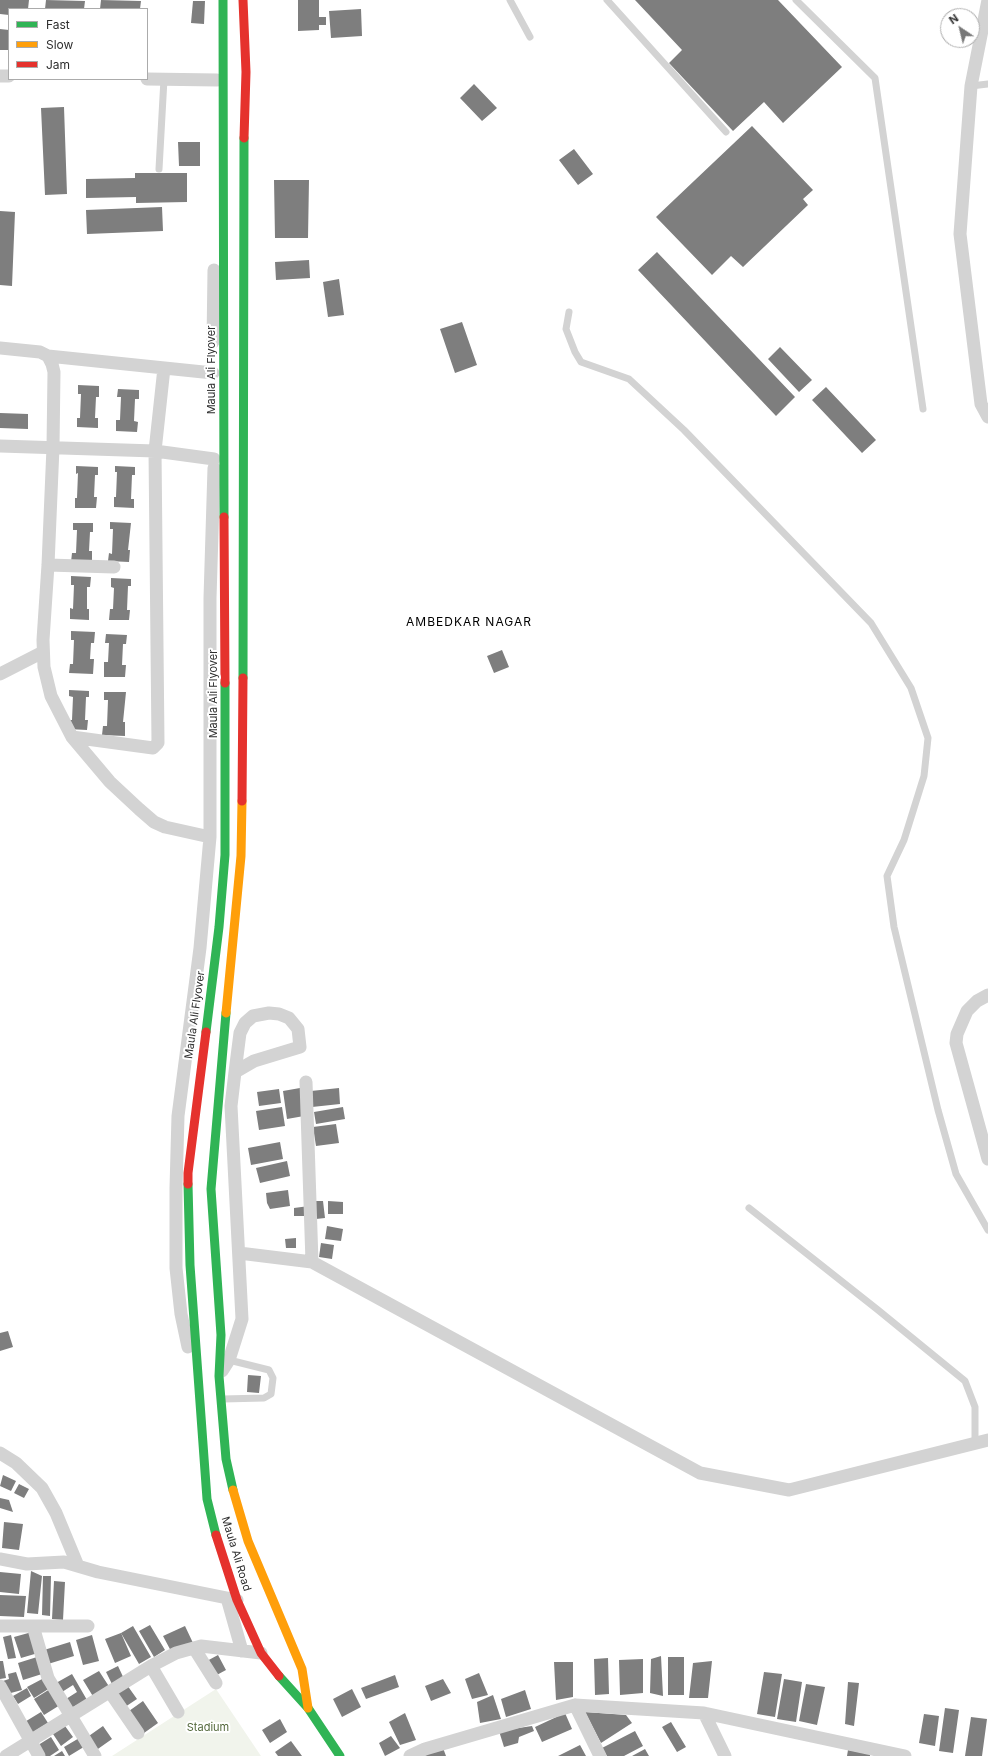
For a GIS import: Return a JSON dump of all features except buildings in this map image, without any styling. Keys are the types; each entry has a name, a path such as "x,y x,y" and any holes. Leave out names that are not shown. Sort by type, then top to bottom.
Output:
{"main road":[{"name":"Maula Ali Flyover","path":"199,1386 190,1265 188,1173 219,927 225,856 223,0"},
{"path":"219,1376 221,1335 211,1189 240,856 244,553 245,298 243,202 246,72 244,0"},
{"name":"Maula Ali Road","path":"219,1376 222,1399 213,1428 207,1499 224,1549 232,1599 261,1653 284,1683 308,1708 340,1756"},
{"name":"Maula Ali Road","path":"199,1386 213,1428 226,1459 244,1542 302,1669 308,1708"}],"street":[{"path":"199,1386 182,1321 176,1268 176,1188 178,1116 200,948 210,837 210,606 214,458 213,290 218,0"},
{"path":"988,0 971,86 960,234 980,404 988,417"},
{"path":"148,79 217,80"},
{"path":"0,348 40,352 48,356 213,373"},
{"path":"48,356 54,372 53,447 44,667 51,696 62,721 72,737 110,782 139,810 154,822 210,837"},
{"path":"72,737 154,748 158,742 154,451 164,368"},
{"path":"0,446 154,451 214,458"},
{"path":"48,565 114,567"},
{"path":"0,674 44,652"},
{"path":"988,995 977,1001 967,1012 957,1034 956,1043 988,1159"},
{"path":"219,1376 229,1360 242,1320 231,1106 240,1032 245,1023 253,1016 279,1014 289,1018 298,1028 300,1047 254,1061 236,1072"},
{"path":"306,1082 312,1262"},
{"path":"239,1253 312,1262 700,1473 789,1490 982,1441"},
{"path":"0,1453 16,1463 42,1488 56,1513 78,1566"},
{"path":"0,1558 27,1564 39,1562 64,1562 98,1572 232,1599 242,1651"},
{"path":"0,1626 88,1626"},
{"path":"32,1626 48,1678 95,1756"},
{"path":"6,1756 31,1742 150,1666 176,1653 201,1646 261,1653"},
{"path":"194,1648 216,1683"},
{"path":"150,1666 178,1712"},
{"path":"0,1686 39,1756"},
{"path":"110,1692 138,1733"},
{"path":"575,1705 600,1756"},
{"path":"410,1756 425,1748 575,1705 704,1713 905,1756"},
{"path":"704,1713 725,1756"}],"lane":[{"path":"510,0 530,37"},
{"path":"607,0 726,132"},
{"path":"796,0 875,78 923,409"},
{"path":"159,169 164,79"},
{"path":"971,86 988,84"},
{"path":"569,312 566,329 575,352 581,362 629,379 684,430 871,623 912,688 928,738 924,776 904,840 887,876 894,927 938,1110 956,1174 988,1230"},
{"path":"749,1208 965,1381 975,1407 982,1441"},
{"path":"222,1399 264,1398 271,1394 273,1378 269,1370 229,1360"}],"green space":[{"name":"Stadium","path":"216,1689 261,1756 112,1756"}],"traffic: fast":[{"path":"223,0 224,517"},
{"path":"243,678 244,138"},
{"path":"206,1032 219,927 225,855 225,683"},
{"path":"226,1013 211,1189 221,1335 219,1376 226,1459 233,1490"},
{"path":"188,1184 190,1265 207,1499 216,1535"},
{"path":"279,1676 308,1708 340,1756"}],"traffic: slow":[{"path":"226,1013 241,856 242,801"},
{"path":"233,1490 248,1541 302,1669 308,1708"}],"traffic: jam":[{"path":"243,0 246,72 244,138"},
{"path":"224,517 225,683"},
{"path":"242,801 243,678"},
{"path":"188,1184 188,1173 206,1032"},
{"path":"216,1535 237,1600 261,1653 279,1676"}],"district":[{"name":"AMBEDKAR NAGAR","path":"469,622"}]}
